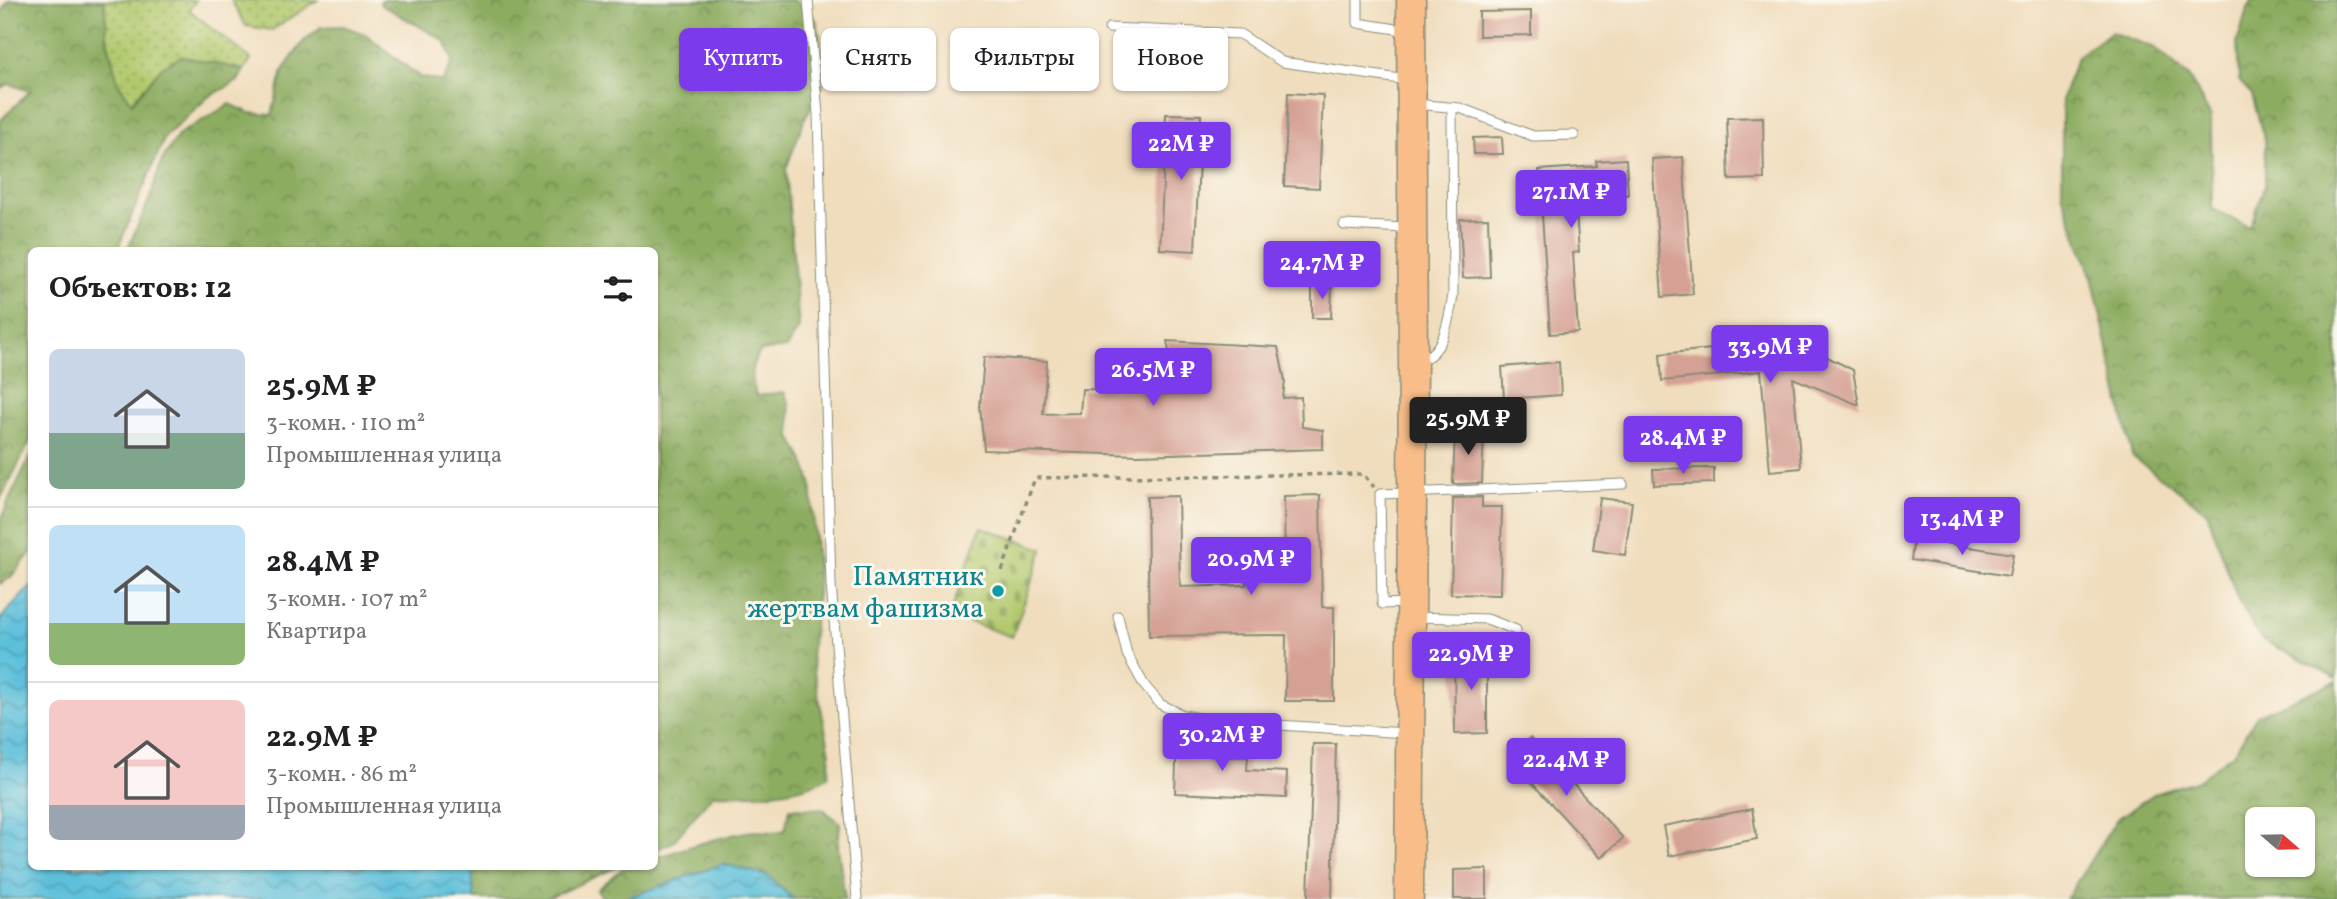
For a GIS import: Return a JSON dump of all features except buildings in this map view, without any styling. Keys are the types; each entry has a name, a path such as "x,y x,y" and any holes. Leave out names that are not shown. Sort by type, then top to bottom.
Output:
{"main road":[{"path":"1409,899 1413,492 1411,0"}],"lane":[{"path":"808,0 818,114 831,584 857,899"},
{"path":"1358,0 1358,23 1412,32"},
{"path":"1109,28 1240,34 1282,62 1412,92 1533,135 1574,135"},
{"path":"1413,362 1425,359 1440,342 1449,322 1453,295 1452,107"},
{"path":"1344,225 1413,228"},
{"path":"1516,630 1487,619 1382,604 1380,494 1623,484"},
{"path":"1118,616 1127,654 1144,685 1160,704 1183,715 1214,721 1411,733"}],"path":[{"path":"1002,571 1035,478 1363,474 1380,494"}],"green space":[{"path":"8,0 104,0 107,39 118,83 132,103 161,68 181,56 244,70 238,81 208,97 165,137 118,247 28,247 28,445 0,500 0,121 30,91 9,84 0,88 0,15"},
{"path":"104,0 196,0 189,10 251,59 244,70 181,57 161,68 132,103 118,84 107,39"},
{"path":"231,0 318,0 272,30 246,26"},
{"path":"381,0 795,0 816,20 821,58 821,89 805,118 786,169 799,328 786,348 761,351 754,362 752,372 756,396 784,392 789,403 791,437 811,482 818,581 811,657 830,753 828,777 787,791 713,794 673,842 658,849 658,247 128,247 150,198 162,160 179,134 230,104 250,113 272,115 283,70 304,41 321,27 343,26 365,34 420,77 443,82 453,61 445,41 380,4"},
{"path":"2253,0 2337,0 2337,678 2261,639 2238,600 2207,512 2132,456 2093,281 2062,194 2062,98 2077,57 2111,32 2155,48 2189,77 2211,117 2212,209 2250,227 2265,186 2265,142 2252,95 2239,80 2237,43 2247,10"},
{"path":"28,461 28,557 10,578 0,584 0,523"},
{"path":"981,527 1043,549 1012,637 950,615"},
{"path":"2337,681 2337,899 2066,899 2117,819 2154,794 2198,780 2234,753 2257,715"},
{"path":"790,808 823,809 840,823 838,847 845,899 793,899 768,876 723,864 624,899 604,899 597,890 621,870 658,870 658,857 747,832 785,830"},
{"path":"472,870 610,870 546,899 474,899"}],"water":[{"path":"28,589 28,870 472,870 474,899 0,899 0,619"},
{"path":"723,864 768,876 793,899 624,899"}],"place":[{"name":"Памятник жертвам фашизма","path":"998,591"}]}
